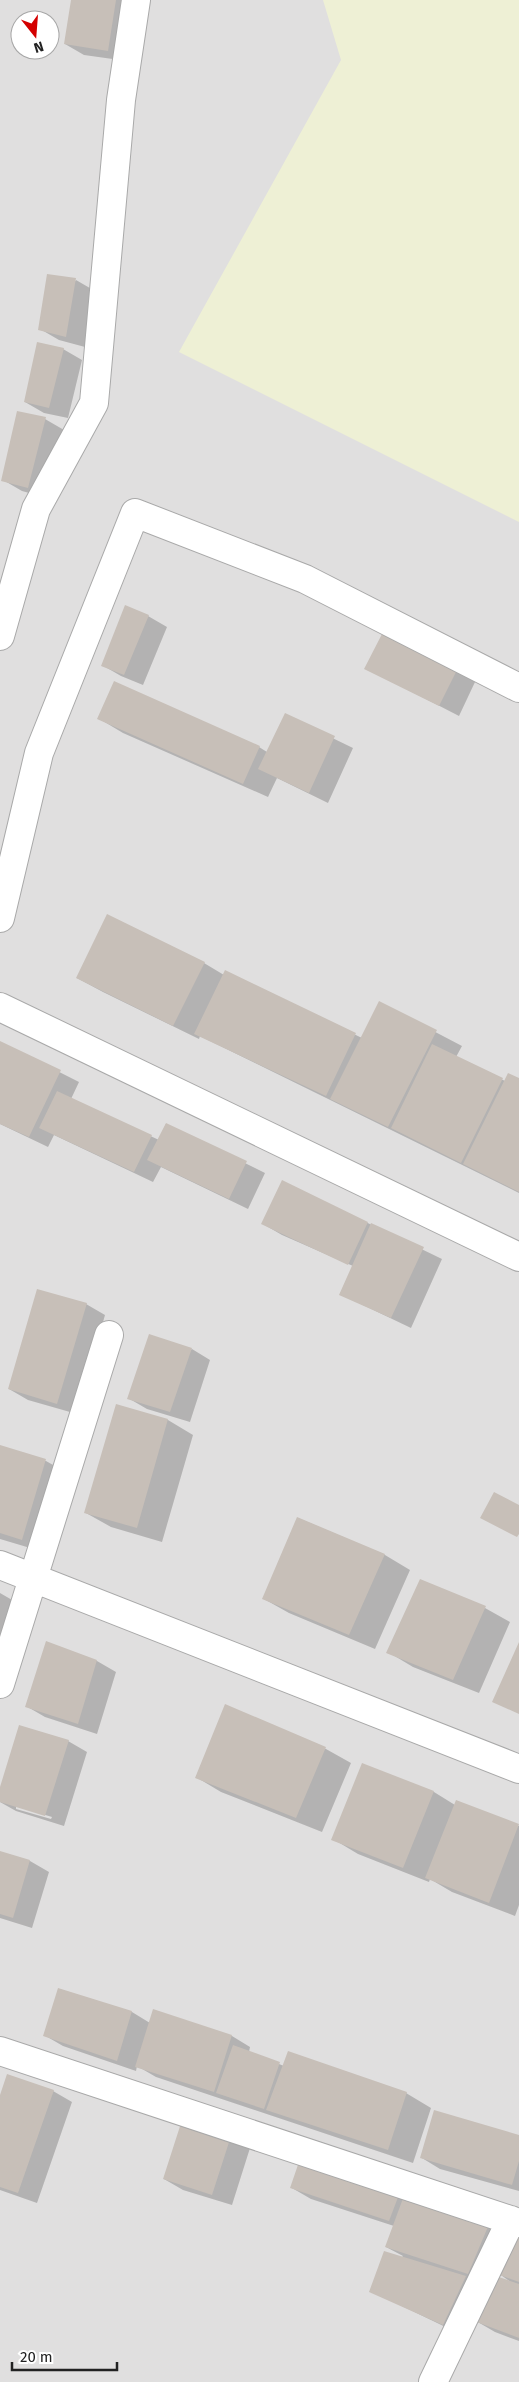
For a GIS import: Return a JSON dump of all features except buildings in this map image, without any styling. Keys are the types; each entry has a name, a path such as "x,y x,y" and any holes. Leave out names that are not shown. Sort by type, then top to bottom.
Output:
{"street":[{"path":"0,636 36,509 94,403 121,100 136,0"},
{"path":"0,918 39,753 135,513 305,579 519,688"},
{"path":"0,1006 519,1257"},
{"path":"0,1684 109,1335"},
{"path":"0,1565 519,1769"},
{"path":"0,2051 515,2221 433,2382"}],"shaded area":[{"path":"0,0 519,0 519,2382 0,2382"}],"green space":[{"path":"323,0 519,0 519,522 179,352 341,60"}]}
